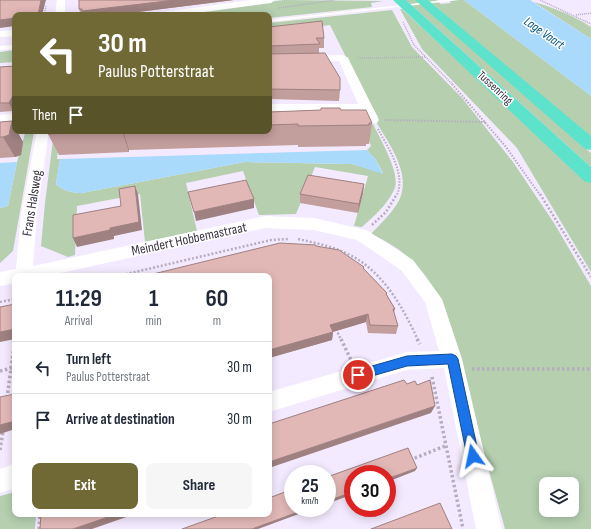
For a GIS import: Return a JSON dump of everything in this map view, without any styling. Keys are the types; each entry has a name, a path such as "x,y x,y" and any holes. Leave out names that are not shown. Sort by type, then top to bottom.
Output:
{"highway":[{"name":"Tussenring","path":"399,0 591,177"},
{"name":"Tussenring","path":"421,0 591,145"}],"street":[{"path":"60,12 61,0"},
{"path":"193,12 273,4"},
{"path":"0,34 12,33"},
{"path":"272,60 343,58 373,120"},
{"path":"272,108 366,108"},
{"path":"0,118 12,118"},
{"path":"333,120 373,120"},
{"path":"0,131 12,130"},
{"name":"Frans Halsweg","path":"19,273 42,134"},
{"name":"Meindert Hobbemastraat","path":"33,273 266,222 314,224 362,235 407,265 433,298 453,364 489,529"},
{"name":"Meindert Hobbemastraat","path":"0,279 12,277"},
{"path":"272,401 407,361 428,360 453,364"},
{"path":"0,481 12,477"}],"lane":[{"path":"272,21 456,0"},
{"path":"0,48 12,47"}],"path":[{"path":"273,4 335,0"},
{"path":"540,0 575,15 591,24"},
{"path":"37,12 45,12"},
{"path":"575,15 591,13"},
{"path":"402,18 408,37 425,57 462,93 487,122 544,200 591,276"},
{"path":"343,58 425,57"},
{"path":"362,235 391,206 398,195 400,178 373,120 487,122"},
{"path":"131,273 272,240 295,239 327,246 354,256 378,274 400,303 428,360 463,529"},
{"path":"0,302 12,300"},
{"path":"332,322 358,375"},
{"path":"453,364 591,369"},
{"path":"0,371 12,368"},
{"path":"6,405 12,373"},
{"path":"0,450 3,428"},
{"path":"402,463 445,446"},
{"path":"39,529 40,517"}],"green space":[{"path":"284,0 383,1 371,3 372,7 272,18 272,12 195,12"},
{"path":"406,0 416,0 591,153 591,167"},
{"path":"428,0 436,0 441,4 451,3 449,0 464,0 591,96 591,138"},
{"path":"534,2 563,12 591,27 591,39"},
{"path":"400,9 402,9 591,183 591,272 517,148 422,49"},
{"path":"392,10 412,47 462,98 513,162 554,223 591,286 591,529 505,529 444,306 430,282 414,263 395,247 371,234 388,216 402,194 402,172 388,141 376,122 378,117 350,67 348,57 346,57 330,25 272,33 272,23"},
{"path":"12,50 12,62 0,63 0,52"},
{"path":"363,123 373,124 393,166 396,183 388,201 362,227 354,226 368,176 315,167 296,214 259,215 243,171 186,183 197,231 145,242 140,194 77,206 75,255 68,257 41,246 54,134 60,134 57,159 60,159 56,184 75,193 82,193 245,162 352,164 383,173 376,160 367,150 371,146"},
{"path":"25,134 34,134 13,251 0,263 0,208 8,206"},
{"path":"12,493 12,517 36,517 35,529 0,529 0,496"}],"water":[{"name":"Lage Vaart","path":"464,0 530,0 591,39 591,96"},
{"path":"367,150 376,160 383,174 352,164 245,162 82,193 68,191 56,184 60,159"},
{"path":"17,162 8,206 0,208 0,163"}],"building":[{"path":"0,0 41,0 39,12 12,12 12,18 0,20"},
{"path":"79,0 175,0 82,11 82,9 79,9"},
{"path":"322,21 324,38 316,38 320,44 272,46 272,27"},
{"path":"325,53 340,78 340,90 272,89 272,54"},
{"path":"12,66 12,98 9,103 0,103 0,67"},
{"path":"321,108 340,108 341,110 366,110 372,123 369,123 369,125 272,125 272,112 321,110"},
{"path":"12,121 9,135 0,137 0,122"},
{"path":"308,175 364,184 359,204 300,194"},
{"path":"246,180 254,199 194,212 188,192"},
{"path":"135,186 139,222 73,238 73,215 121,206 119,189"},
{"path":"280,243 316,245 339,250 364,267 363,268 387,293 386,294 395,309 393,309 398,326 370,325 368,314 330,325 333,332 272,349 272,273 157,273"},
{"path":"12,305 12,330 0,332 0,307"},
{"path":"404,380 407,384 415,381 417,385 430,380 435,406 272,461 272,423"},
{"path":"12,395 12,422 0,425 0,397"},
{"path":"408,448 417,468 396,476 396,465 361,465"},
{"path":"344,471 344,495 336,498 336,474"},
{"path":"284,492 285,517 252,529 182,529 216,517 272,517 272,497"},
{"path":"440,503 452,529 371,529"},
{"path":"41,517 108,517 73,529 40,529"}],"route":[{"path":"358,375 407,361 452,359 473,456"}]}
